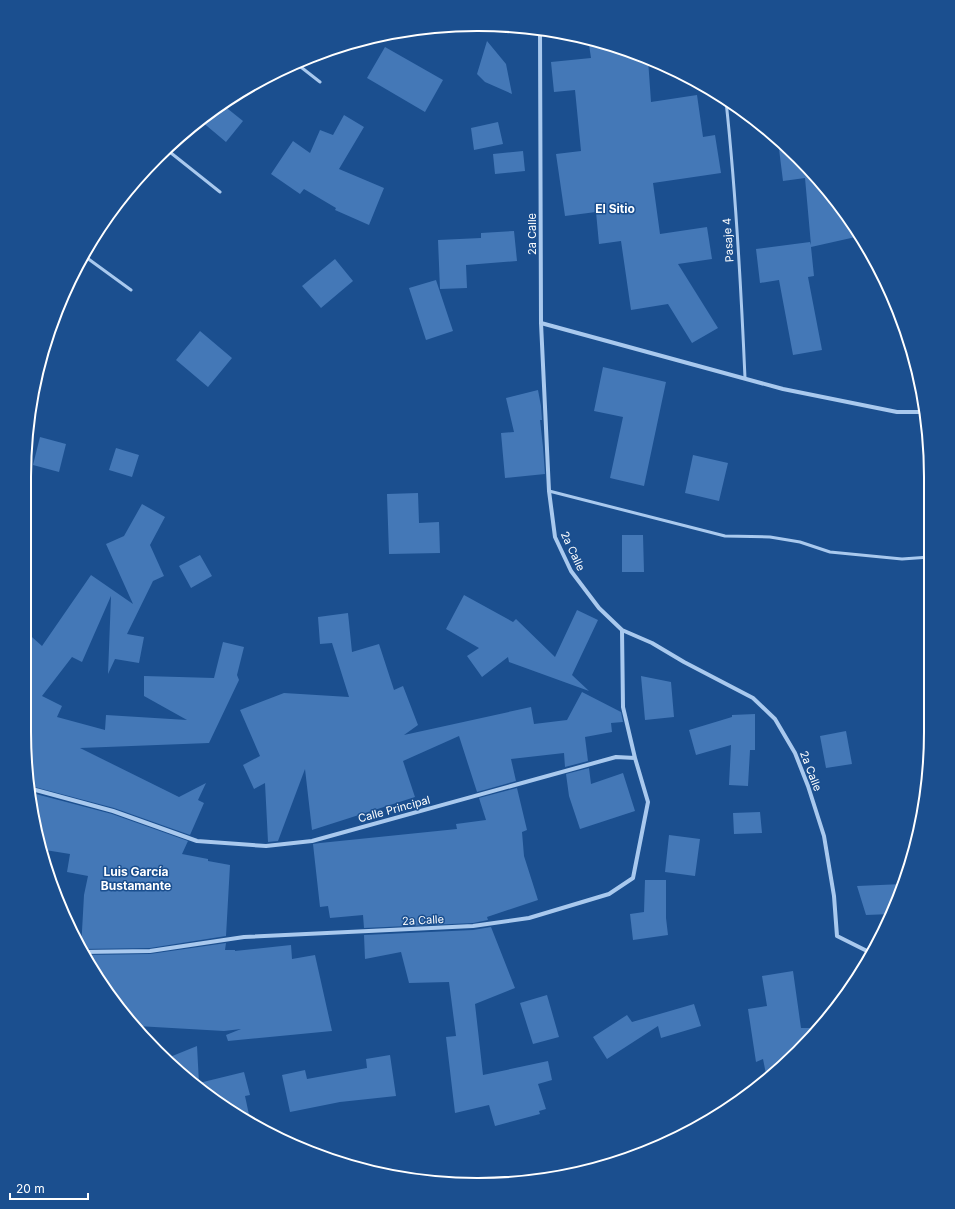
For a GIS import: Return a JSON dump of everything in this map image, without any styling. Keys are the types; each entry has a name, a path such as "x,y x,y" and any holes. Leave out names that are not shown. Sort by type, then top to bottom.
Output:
{"street":[{"name":"2a Calle","path":"540,36 542,323 549,491 555,537 570,571 599,608 622,630 652,643 684,662 753,698 775,719 795,753 808,786 824,836 834,896 837,936 866,951"},
{"path":"542,323 783,389 897,412 919,412"},
{"path":"622,630 623,707 635,758"},
{"name":"Calle Principal","path":"35,790 113,811 197,842 266,846 312,841 616,757 635,758"},
{"name":"2a Calle","path":"89,952 150,952 244,936 473,926 529,918 609,894 633,878 640,845 648,802 635,758"}],"lane":[{"path":"301,67 320,82"},
{"name":"Pasaje 4","path":"727,106 742,297 744,378"},
{"path":"171,153 220,192"},
{"path":"88,259 131,290"},
{"path":"549,491 724,536 770,537 800,542 830,552 902,559 924,557"}],"building":[{"path":"487,41 506,64 512,94 485,82 477,74"},
{"path":"589,45 648,65 651,102 697,95 703,137 715,135 721,173 653,183 660,234 707,227 712,259 678,264 718,328 692,343 668,304 631,310 621,241 599,244 596,212 565,216 556,154 581,151 575,90 554,92 551,62 591,58"},
{"path":"385,47 443,80 425,112 367,78"},
{"path":"227,108 243,121 226,142 205,124"},
{"path":"344,115 364,127 339,169 384,188 369,225 335,210 336,208 304,189 300,194 271,174 293,141 310,153 320,130 333,135"},
{"path":"498,122 503,144 474,150 471,128"},
{"path":"779,149 813,183 832,206 854,237 811,247 814,276 808,277 822,350 793,355 779,280 760,283 756,249 810,242 811,245 805,178 783,181"},
{"path":"523,151 525,171 495,174 493,154"},
{"path":"514,231 517,261 466,265 467,288 440,289 438,240 481,238 481,233"},
{"path":"335,259 353,281 321,308 302,286"},
{"path":"436,280 453,331 426,340 409,288"},
{"path":"200,331 232,358 208,387 176,360"},
{"path":"603,367 666,382 644,486 610,478 623,417 594,411"},
{"path":"538,390 541,406 542,420 540,420 545,474 505,478 501,433 514,432 506,398"},
{"path":"40,437 66,444 59,472 33,465"},
{"path":"116,448 139,455 132,477 109,470"},
{"path":"693,455 728,463 719,501 685,493"},
{"path":"418,493 419,523 439,522 440,553 389,554 387,494"},
{"path":"142,504 165,517 150,545 164,576 153,581 127,634 144,637 139,663 115,659 108,674 111,596 82,662 72,657 42,696 62,706 57,717 105,730 106,715 187,720 144,696 144,676 214,678 223,642 244,647 237,675 239,680 209,743 80,748 179,797 206,783 198,800 204,803 190,835 114,808 35,787 31,732 31,636 42,646 91,575 133,604 106,544 124,536"},
{"path":"622,535 643,535 644,572 622,572"},
{"path":"200,555 212,576 191,588 179,566"},
{"path":"464,595 513,622 516,619 555,657 577,610 598,620 572,675 589,691 509,662 508,657 482,677 467,656 479,648 446,629"},
{"path":"348,613 352,652 379,644 394,690 403,686 418,725 404,735 531,707 534,724 567,720 582,692 621,712 623,722 611,723 612,732 585,737 588,761 565,767 564,753 511,759 516,781 477,792 459,736 403,761 415,797 312,830 305,769 278,841 268,842 265,783 254,789 243,765 260,756 240,710 284,693 349,697 332,643 320,644 318,617"},
{"path":"641,676 671,682 674,717 645,720"},
{"path":"755,714 755,750 750,750 748,786 729,785 731,745 696,755 689,730 732,717 732,715"},
{"path":"846,731 852,764 826,768 820,736"},
{"path":"589,768 591,784 623,773 635,811 580,829 569,796 566,774"},
{"path":"517,788 527,830 522,832 524,856 538,900 487,917 488,920 473,923 364,928 363,915 330,918 328,906 320,907 313,844 457,829 456,824 486,820 479,798"},
{"path":"36,794 112,814 188,841 182,854 230,865 226,936 150,948 88,949 82,938 84,895 88,876 67,872 70,854 47,850"},
{"path":"760,812 762,833 734,834 733,813"},
{"path":"669,835 700,839 695,876 665,872"},
{"path":"645,880 666,880 666,918 668,935 633,940 630,914 644,912"},
{"path":"897,884 885,914 866,915 857,886"},
{"path":"491,927 515,988 475,1004 483,1075 548,1061 552,1080 538,1084 546,1109 539,1111 540,1114 495,1126 489,1105 455,1113 446,1037 456,1036 449,982 409,983 401,952 365,959 364,935 473,930"},
{"path":"226,943 225,950 235,951 291,945 292,959 315,955 332,1031 228,1041 226,1035 241,1029 224,1031 142,1026 106,980 91,955 150,954"},
{"path":"793,971 801,1028 811,1028 766,1072 763,1059 756,1062 748,1009 767,1006 762,976"},
{"path":"547,995 559,1037 533,1044 520,1003"},
{"path":"694,1004 701,1026 661,1038 658,1026 607,1059 593,1037 627,1015 632,1022"},
{"path":"197,1046 199,1080 183,1067 172,1056"},
{"path":"390,1055 396,1096 340,1102 290,1112 282,1075 305,1070 307,1079 367,1068 366,1059"},
{"path":"244,1072 250,1095 245,1096 249,1115 229,1103 202,1082"}],"district":[{"name":"El Sitio","path":"615,209"},
{"name":"Luis García Bustamante","path":"136,879"}]}
